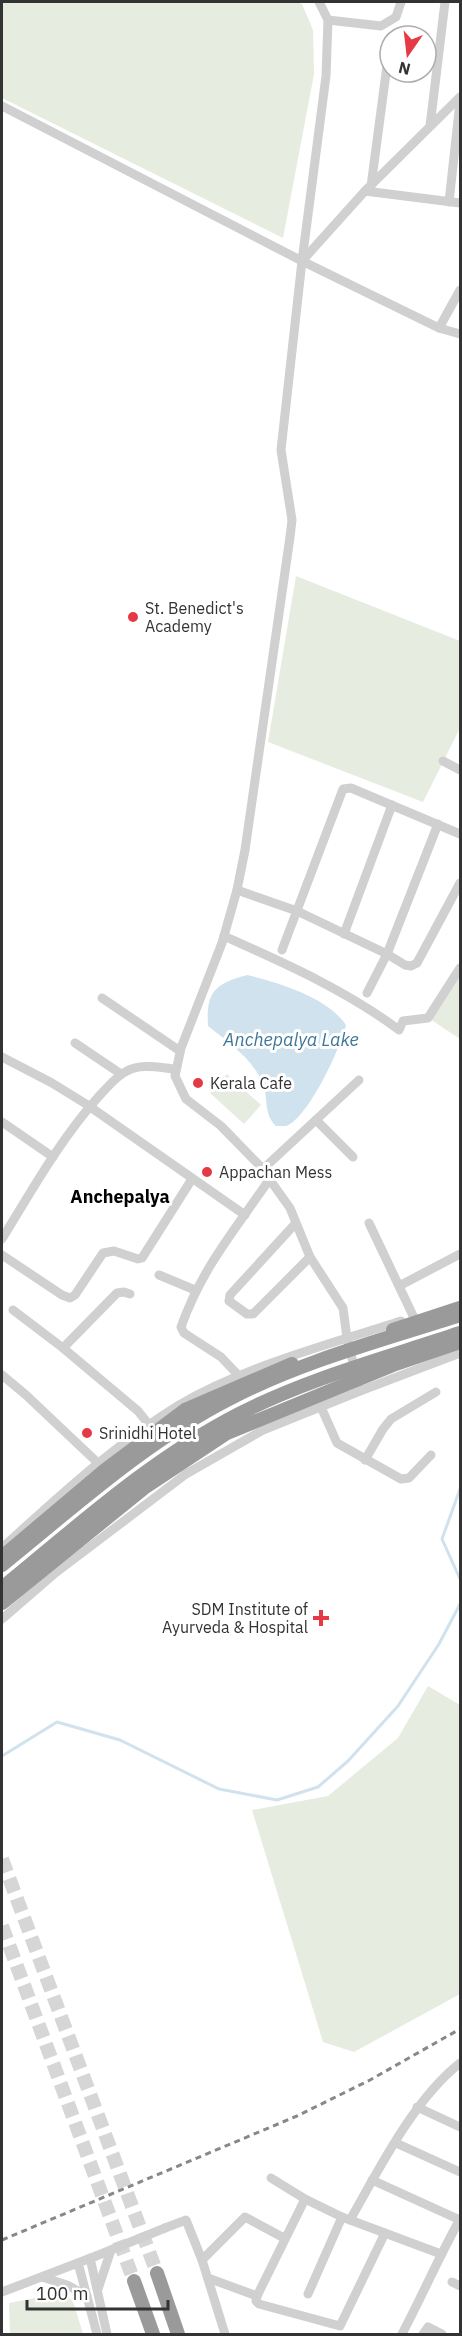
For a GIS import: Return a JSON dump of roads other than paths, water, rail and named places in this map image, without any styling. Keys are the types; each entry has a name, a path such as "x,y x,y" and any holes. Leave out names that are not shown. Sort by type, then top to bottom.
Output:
{"highway":[{"path":"2,1557 105,1470 185,1410 287,1365 348,1342 415,1319 460,1308"},
{"path":"2,1565 140,1454 213,1407 288,1372 460,1314"},
{"path":"2,1588 151,1468 214,1427 294,1388 460,1333"},
{"path":"2,1603 144,1488 227,1433 358,1385 460,1342"},
{"path":"157,2273 178,2334"},
{"path":"134,2281 153,2334"}],"street":[{"path":"319,2 328,20 326,76 281,450 292,520 290,537 245,850 237,890 224,936 180,1052 175,1076 186,1099 221,1126 262,1169 290,1208 310,1257 343,1308 358,1385"},
{"path":"328,20 381,26 396,17 401,2"},
{"path":"430,126 445,2"},
{"path":"368,188 384,84"},
{"path":"302,261 368,188 460,97"},
{"path":"448,202 460,102"},
{"path":"2,106 302,261 440,327 460,334"},
{"path":"368,188 460,203"},
{"path":"440,327 460,290"},
{"path":"443,761 460,770"},
{"path":"282,950 343,789 351,788 460,834"},
{"path":"344,934 392,805"},
{"path":"367,993 387,954 438,824"},
{"path":"237,890 297,911 405,965 415,965 460,883"},
{"path":"224,936 280,961 349,998 399,1029 403,1021 428,1018 460,968"},
{"path":"102,998 180,1052"},
{"path":"75,1042 121,1074"},
{"path":"2,1057 52,1083 89,1107 245,1215"},
{"path":"2,1239 53,1157 89,1107 121,1074 134,1068 176,1070"},
{"path":"262,1169 359,1080"},
{"path":"316,1120 353,1157"},
{"path":"2,1122 53,1157"},
{"path":"2,1255 70,1298 75,1295 103,1253 114,1251 138,1259 142,1258 192,1179"},
{"path":"240,1377 221,1357 182,1331 182,1326 195,1290 219,1249 269,1180"},
{"path":"369,1223 415,1319 460,1301"},
{"path":"295,1224 230,1295 229,1301 247,1314 253,1314 310,1257"},
{"path":"399,1286 460,1254"},
{"path":"159,1275 195,1290"},
{"path":"63,1348 117,1293 130,1294"},
{"path":"13,1310 63,1348 138,1411 150,1426"},
{"path":"2,1548 99,1464 181,1404 274,1363 348,1342"},
{"path":"2,1619 54,1574 186,1474 263,1430 321,1407 358,1385 460,1353"},
{"path":"2,1375 99,1464"},
{"path":"365,1461 382,1429 391,1419 436,1392"},
{"path":"321,1407 337,1443 365,1461 401,1479 406,1480 431,1455"},
{"path":"308,2294 346,2219 417,2107 456,2072 460,2063"},
{"path":"417,2107 460,2127"},
{"path":"396,2143 460,2172"},
{"path":"271,2178 305,2199 346,2219 441,2253"},
{"path":"372,2180 460,2219 402,2334"},
{"path":"305,2199 256,2296 259,2304 340,2326 385,2233"},
{"path":"202,2260 244,2217 249,2217 284,2238"},
{"path":"6,2290 186,2220 202,2260 225,2334"},
{"path":"97,2294 111,2250"},
{"path":"93,2257 97,2294 107,2334"},
{"path":"78,2263 97,2334"},
{"path":"42,2277 67,2285 87,2296"},
{"path":"208,2278 256,2296"},
{"path":"423,2334 428,2327 442,2334"}],"water":[{"name":"Anchepalya Lake","path":"247,975 273,982 315,999 338,1015 346,1025 331,1065 313,1097 295,1121 286,1126 276,1126 272,1121 267,1108 264,1087 248,1060 208,1026 209,1005 215,991 227,982"}],"waterway":[{"path":"460,1489 442,1539 460,1579"},
{"path":"2,1756 57,1722 120,1740 219,1789 277,1800 318,1787 348,1761 398,1706 439,1644 460,1604"}],"tunnel":[{"path":"2,1859 157,2273"},
{"path":"2,1926 134,2281"}],"railway":[{"path":"2,2240 297,2116 370,2080 460,2029"}],"place":[{"name":"St. Benedict's Academy","path":"133,617"},
{"name":"Kerala Cafe","path":"198,1083"},
{"name":"Appachan Mess","path":"207,1172"},
{"name":"Srinidhi Hotel","path":"87,1433"},
{"name":"SDM Institute of Ayurveda & Hospital","path":"321,1618"}],"district":[{"name":"Anchepalya","path":"120,1197"}]}
